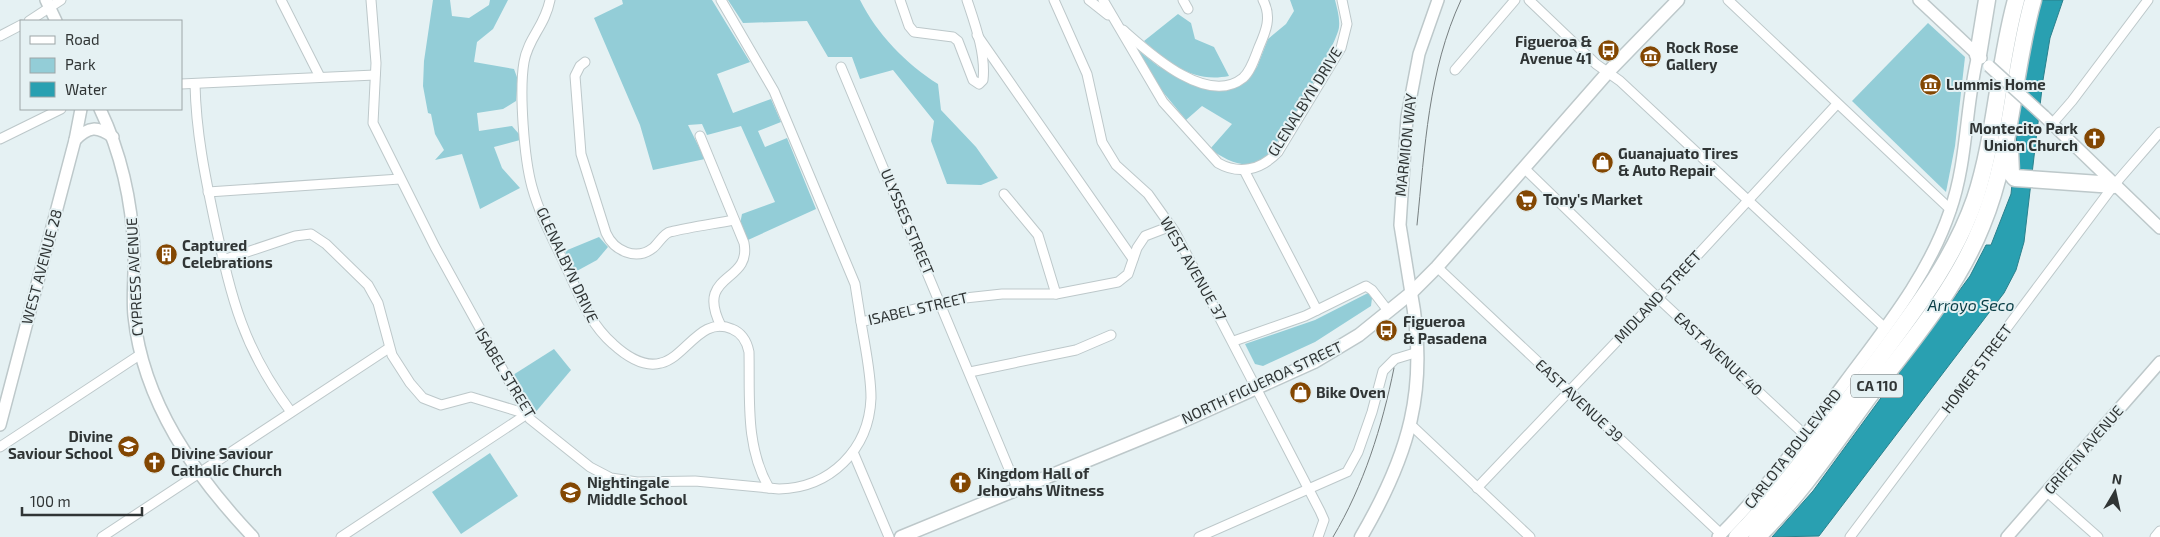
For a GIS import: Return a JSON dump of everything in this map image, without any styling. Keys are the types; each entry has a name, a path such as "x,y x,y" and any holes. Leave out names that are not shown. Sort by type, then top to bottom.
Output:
{"highway":[{"path":"1983,61 1987,0"},
{"path":"2008,32 2011,0"},
{"name":"CA 110","path":"1737,537 1796,472 1932,286 1955,247 1982,178 2008,32 2016,0"},
{"name":"CA 110","path":"1757,537 1797,494 1940,301 1957,275 1982,225 1999,175 2023,36 2033,0"},
{"path":"1982,225 2011,178 2011,114"},
{"path":"2011,178 2087,189 2114,185"}],"main road":[{"name":"NORTH FIGUEROA STREET","path":"901,537 1179,423 1314,362 1338,349 1389,312 1437,267 1609,71 1678,0"},
{"path":"1361,537 1390,480 1410,424 1418,382 1418,352 1411,293"}],"street":[{"path":"30,20 48,4 61,0"},
{"path":"281,0 320,77"},
{"name":"ISABEL STREET","path":"370,0 376,63 373,123 434,247 530,419 590,467 611,478 637,482 695,481 769,488 791,488 815,482 836,470 853,452 866,427 871,400 861,322 940,302 979,296 1056,294 1118,282 1128,274 1140,241 1145,236 1171,226"},
{"name":"GLENALBYN DRIVE","path":"550,0 545,20 528,47 524,63 522,102 530,179 539,207 589,315 615,346 647,364 662,363 669,360 703,331 721,326"},
{"path":"721,0 774,91 855,284 861,322"},
{"path":"900,0 909,26 914,32 948,35 958,41 973,80 979,84 983,80 984,72 977,35 967,0"},
{"name":"WEST AVENUE 37","path":"1054,0 1087,74 1102,142 1116,165 1148,194 1171,226 1234,341 1309,490"},
{"path":"1089,0 1114,20 1153,57 1166,66 1206,85 1223,86 1238,81 1250,69 1267,30 1268,13 1263,0"},
{"path":"1103,0 1158,94 1209,155 1226,167 1244,170 1317,310"},
{"path":"1183,0 1188,9"},
{"name":"GLENALBYN DRIVE","path":"1244,170 1263,165 1278,152 1341,48 1347,24 1342,0"},
{"name":"MARMION WAY","path":"1411,293 1400,225 1407,117 1419,54 1438,0"},
{"path":"1455,70 1515,0"},
{"path":"1529,0 1596,64 1609,71 1885,328"},
{"path":"1728,0 1836,104 1951,210"},
{"path":"1919,0 2160,228"},
{"path":"2048,120 2072,101 2148,0"},
{"path":"48,4 56,20"},
{"path":"0,36 20,26"},
{"path":"977,35 1133,259"},
{"name":"CARLOTA BOULEVARD","path":"1719,536 1746,509 1805,435 1908,298 1930,259 1951,210 1964,159 1983,61"},
{"path":"585,62 580,66 575,76 581,154 606,233 612,244 623,251 638,254 652,248 668,232 734,220"},
{"name":"ULYSSES STREET","path":"841,66 1017,488"},
{"path":"182,84 375,75"},
{"path":"195,84 196,127 231,296 245,335 264,373 291,412"},
{"name":"MIDLAND STREET","path":"1476,488 1658,298 1836,104"},
{"path":"0,139 59,110"},
{"name":"WEST AVENUE 28","path":"0,425 75,140 81,110"},
{"name":"CYPRESS AVENUE","path":"100,110 120,154 130,204 134,246 134,315 141,354 155,398 165,419 200,472 253,537"},
{"path":"75,140 87,130 94,128 101,129 113,137"},
{"name":"HOMER STREET","path":"1850,537 2114,185 2160,132"},
{"path":"700,136 746,252 744,261 722,282 712,298 721,326 737,332 748,345 752,447 761,474 769,488"},
{"name":"EAST AVENUE 40","path":"1524,169 1658,298 1805,435"},
{"path":"208,192 400,179"},
{"path":"1004,194 1038,235 1056,294"},
{"path":"223,260 304,234 318,238 368,285 382,314 389,348 397,365 428,401 441,404 471,397 527,414"},
{"name":"EAST AVENUE 39","path":"1437,267 1719,536"},
{"path":"1234,341 1317,310 1366,286 1372,290 1389,312"},
{"path":"970,372 1076,350 1111,335"},
{"path":"102,537 389,348"},
{"path":"1202,536 1347,472 1358,452 1372,412 1383,371 1395,359 1418,352"},
{"path":"0,447 141,354"},
{"name":"GRIFFIN AVENUE","path":"2007,537 2160,362"},
{"path":"341,537 527,414"},
{"path":"1410,424 1530,537"},
{"path":"853,452 889,537"},
{"path":"1309,490 1324,520 1318,537"},
{"path":"2047,492 2098,537"},
{"path":"2155,537 2160,531"}],"green space":[{"path":"433,0 450,0 452,16 469,18 489,5 490,0 508,0 493,29 477,42 474,62 514,69 518,80 516,101 503,109 477,113 479,131 512,126 519,134 520,140 494,147 502,168 520,188 480,209 462,154 435,160 444,150 435,134 431,114 428,113 423,86 424,61"},
{"path":"622,0 712,0 750,62 717,74 733,113 771,99 781,122 758,131 765,147 787,138 816,209 748,240 740,224 742,214 775,202 741,126 707,135 702,124 688,125 705,159 653,170 640,125 594,18 623,4"},
{"path":"728,0 860,0 875,25 893,47 904,58 938,84 941,110 976,147 998,178 981,185 947,184 931,141 934,121 893,70 860,79 852,57 828,57 807,21 743,23"},
{"path":"1290,0 1335,0 1339,24 1336,37 1306,96 1270,152 1263,160 1256,163 1242,164 1235,162 1210,149 1232,124 1202,106 1186,120 1158,86 1135,48 1158,66 1193,84 1246,80 1257,67 1268,39 1286,24 1294,11"},
{"path":"1178,14 1191,23 1195,39 1214,47 1229,76 1204,77 1183,70 1163,57 1144,41"},
{"path":"1928,23 1965,57 1955,146 1946,192 1852,101"},
{"path":"599,237 608,247 597,260 575,272 565,251"},
{"path":"1368,293 1372,298 1371,306 1315,342 1263,366 1255,364 1245,344 1315,320"},
{"path":"554,349 571,370 534,414 513,375"},
{"path":"490,453 518,496 461,534 432,492"}],"water":[{"name":"Arroyo Seco","path":"2039,0 2063,0 2050,38 2043,80 2024,242 2016,270 2004,293 1819,536 1772,537 1813,491 1970,276 1986,245 1991,245 2011,194 2023,74"}],"tram line":[{"path":"1417,225 1426,139 1435,82 1441,54 1461,0"},
{"path":"1333,537 1354,497 1371,455 1384,412 1394,368"}],"place":[{"name":"Figueroa & Avenue 41","path":"1608,51"},
{"name":"Rock Rose Gallery","path":"1650,57"},
{"name":"Lummis Home","path":"1930,85"},
{"name":"Montecito Park Union Church","path":"2094,138"},
{"name":"Guanajuato Tires & Auto Repair","path":"1602,163"},
{"name":"Tony's Market","path":"1527,200"},
{"name":"Captured Celebrations","path":"166,255"},
{"name":"Figueroa & Pasadena","path":"1387,331"},
{"name":"Bike Oven","path":"1300,393"},
{"name":"Divine Saviour School","path":"129,446"},
{"name":"Divine Saviour Catholic Church","path":"155,463"},
{"name":"Kingdom Hall of Jehovahs Witness","path":"961,483"},
{"name":"Nightingale Middle School","path":"571,492"}]}
